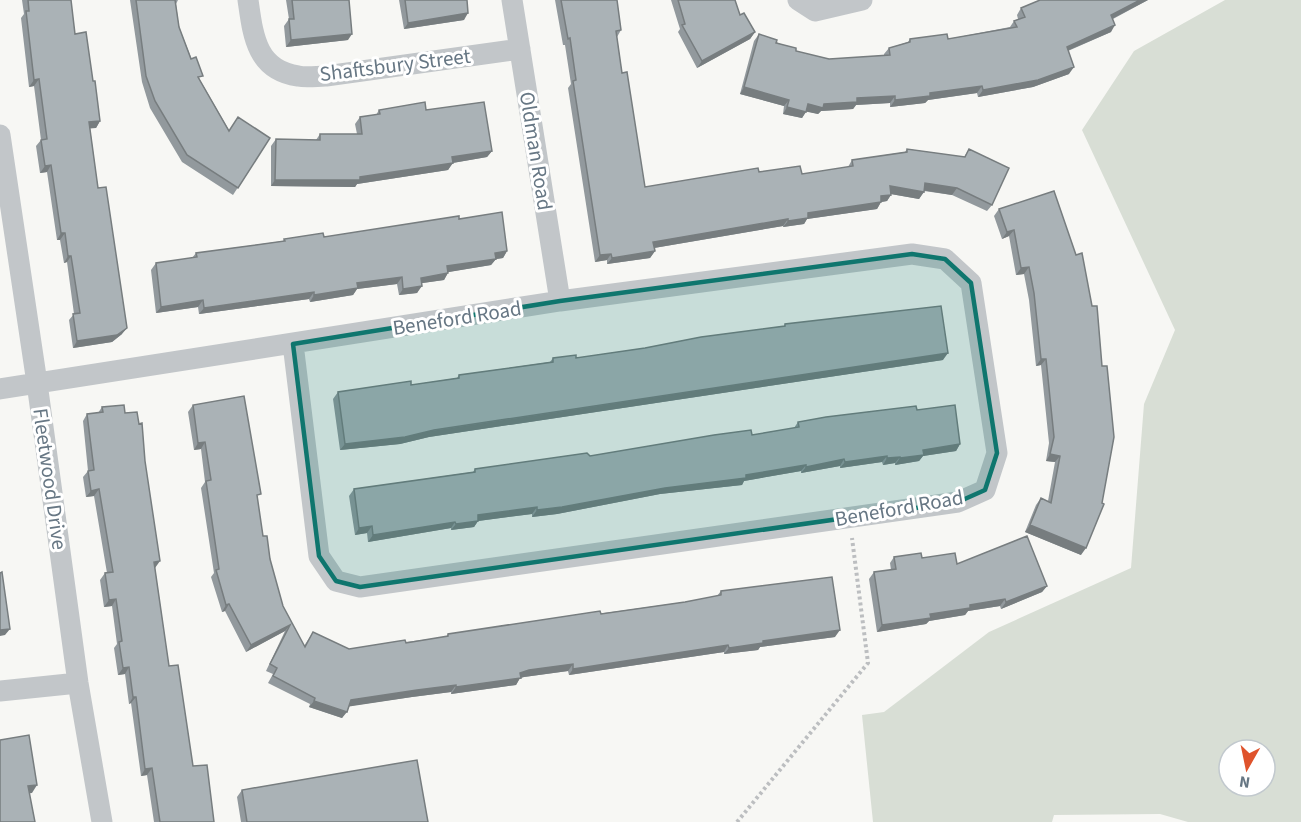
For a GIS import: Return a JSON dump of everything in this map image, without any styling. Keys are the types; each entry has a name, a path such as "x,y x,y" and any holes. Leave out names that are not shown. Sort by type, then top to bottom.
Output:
{"street":[{"name":"Shaftsbury Street","path":"248,0 258,49 267,62 281,71 299,77 326,76 520,48"},
{"name":"Oldman Road","path":"512,0 560,301"},
{"path":"798,0 815,11 862,0"},
{"name":"Fleetwood Drive","path":"0,135 78,683 102,822"},
{"name":"Beneford Road","path":"0,389 560,301 912,254 945,259 971,283 998,453 985,490 958,502 360,587 336,581 319,556 293,344"},
{"path":"0,691 78,683"}],"path":[{"path":"737,822 868,663 849,518"}],"highlighted area":[{"path":"912,254 945,259 971,283 997,453 985,490 958,502 360,587 336,581 319,556 293,344 560,301"}],"shaded area":[{"path":"1225,0 1301,0 1301,822 1188,822 1160,814 1054,815 1052,822 873,822 862,715 884,712 989,632 1131,568 1144,404 1175,330 1082,130 1134,51"}],"building":[{"path":"28,0 71,0 75,34 86,32 100,121 89,122 98,188 106,187 127,328 117,335 77,341 73,314 80,313 71,256 68,256 65,233 61,233 51,165 45,166 41,140 47,139 39,79 34,80 26,11 29,11"},
{"path":"136,0 175,0 179,27 191,59 196,57 203,76 198,77 229,131 238,117 270,138 238,188 187,155 155,101 146,76"},
{"path":"292,0 349,0 352,34 291,40 289,19 294,19"},
{"path":"405,0 467,0 468,13 408,23"},
{"path":"561,0 617,0 621,30 616,31 622,73 627,72 645,187 758,168 759,172 800,166 802,174 853,166 852,160 907,152 907,149 965,157 969,149 1009,168 992,205 957,188 925,183 924,192 890,186 891,195 881,196 881,202 808,213 808,218 788,221 788,219 653,242 655,251 612,258 611,254 600,255 573,81 576,80 570,38 568,39"},
{"path":"678,0 735,0 740,15 744,13 755,32 702,61 682,25 685,24"},
{"path":"1040,0 1140,0 1111,15 1115,25 1067,47 1074,67 1038,80 983,90 982,86 895,100 895,96 857,98 857,102 824,104 823,108 808,104 806,112 787,107 789,100 744,87 759,34 777,40 776,43 796,48 796,51 829,59 890,55 889,48 910,42 910,39 947,34 948,39 1017,27 1014,21 1025,17 1021,8"},
{"path":"425,102 426,110 484,102 492,151 452,157 453,163 360,177 360,180 275,180 276,139 320,140 320,134 362,134 360,117 380,114 379,110"},
{"path":"1054,191 1076,255 1082,253 1092,306 1097,306 1102,366 1107,366 1114,437 1102,503 1104,504 1086,548 1030,525 1041,498 1051,503 1060,456 1050,454 1054,437 1046,359 1041,359 1029,267 1021,268 1014,230 1007,232 999,209"},
{"path":"502,212 507,251 495,253 496,259 447,266 448,273 421,278 422,286 403,289 402,277 357,283 358,288 314,295 314,292 204,308 203,300 161,307 156,263 197,257 196,253 285,241 284,239 323,233 324,237 459,216 459,219"},
{"path":"941,306 948,353 434,430 405,437 345,444 338,392 411,381 411,385 459,378 459,375 553,362 553,358 576,355 576,358 645,348 701,337 785,326 785,324"},
{"path":"244,396 261,494 257,495 263,536 267,536 270,559 283,606 305,647 313,632 349,649 405,640 406,643 448,636 448,634 600,611 601,614 685,602 721,595 721,591 832,577 840,630 573,669 573,664 529,670 520,673 521,678 351,700 347,712 314,701 315,698 273,676 277,668 270,664 290,625 251,645 229,604 226,605 216,570 219,569 206,481 211,480 205,442 198,443 193,405"},
{"path":"124,405 125,413 137,412 139,424 142,423 145,461 160,561 154,562 169,666 178,665 193,766 207,765 214,822 160,822 152,768 145,769 136,697 133,697 129,667 123,668 116,599 109,600 105,573 113,572 99,489 91,491 88,471 94,470 87,414 103,412 102,407"},
{"path":"955,405 960,444 923,450 924,455 900,458 887,458 887,456 845,462 844,459 746,475 746,478 665,488 562,507 537,510 537,507 478,515 478,521 456,524 455,522 373,535 372,526 359,528 354,489 587,453 590,456 714,435 751,430 752,435 799,427 798,422 826,417 916,406 917,410"},
{"path":"1027,536 1047,586 1006,602 1005,599 970,605 970,608 930,614 931,618 882,625 874,572 896,569 894,557 921,553 922,558 955,553 957,564"},
{"path":"2,572 10,629 0,630 0,573"},
{"path":"29,735 37,785 28,786 35,822 0,822 0,740"},
{"path":"417,760 428,822 247,822 242,790"}]}
